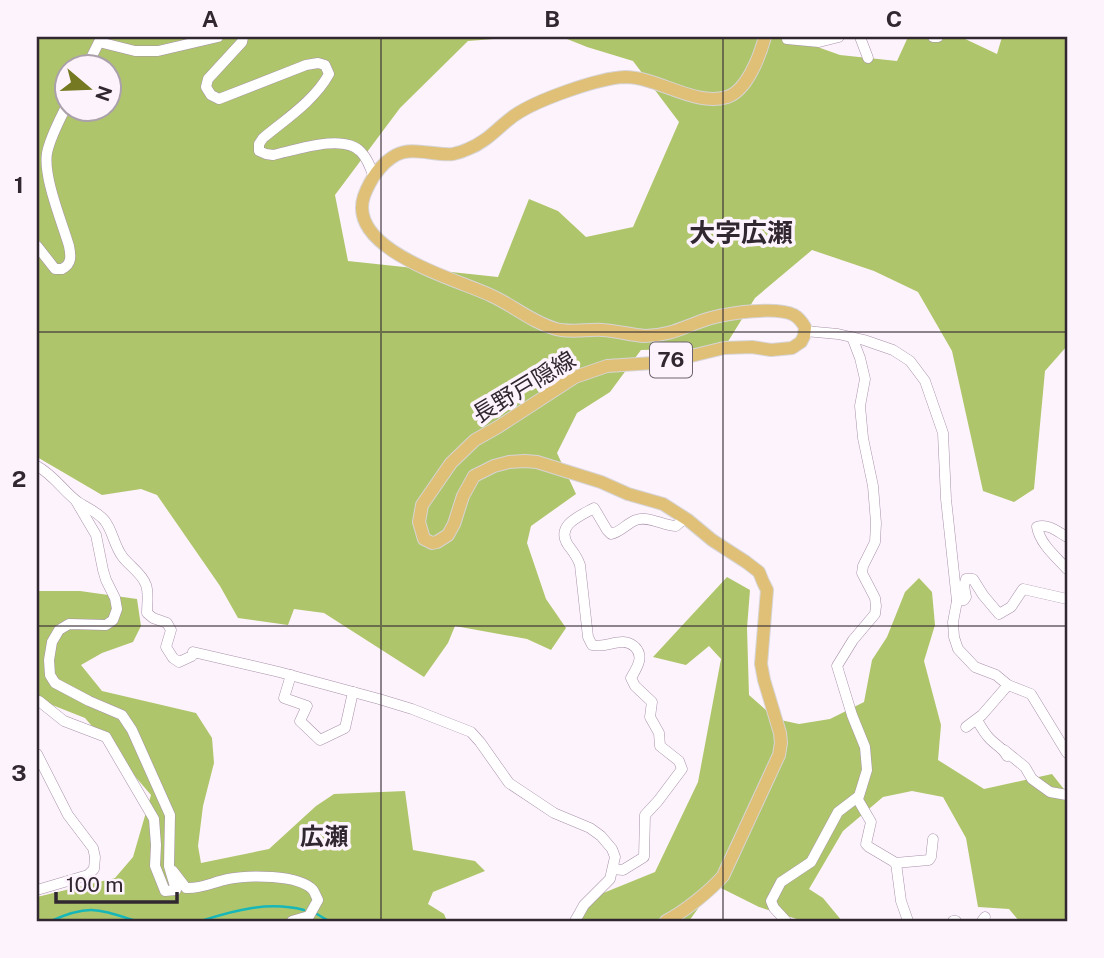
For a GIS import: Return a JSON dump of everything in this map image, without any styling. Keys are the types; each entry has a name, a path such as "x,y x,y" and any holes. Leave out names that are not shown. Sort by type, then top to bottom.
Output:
{"main road":[{"name":"長野戸隠線","path":"666,921 678,915 723,876 779,755 780,733 761,664 767,590 759,572 663,504 537,462 509,462 474,476 448,535 437,542 424,539 419,513 424,500 451,463 475,440 575,377 607,366 684,358 724,348 792,348 801,342 806,331 803,323 794,315 744,312 713,317 676,331 656,335 563,330 548,326 488,293 432,272 404,258 369,230 362,211 363,198 382,165 397,154 456,153 480,143 531,106 606,80 640,78 702,98 719,99 730,96 737,92 746,80 765,37"}],"street":[{"path":"94,52 99,42 135,51 158,51 218,37"},
{"path":"243,37 242,42 208,79 206,87 211,95 219,99 306,65 325,65 329,74 323,85 307,101 264,138 260,151 274,155 328,143 349,144 360,150 369,163 374,178"},
{"path":"787,37 819,42 839,37"},
{"path":"860,37 868,58"},
{"path":"37,246 55,269 62,269 70,262 69,246 47,175 47,150 59,122"},
{"path":"806,331 852,337 893,350 910,361 925,381 943,433 946,499 957,601 953,622 954,637 958,649 975,667 996,675 1008,685 1031,695 1067,753"},
{"path":"786,921 771,901 781,882 811,862 838,812 859,796 867,770 865,747 837,666 853,640 875,614 875,598 862,573 875,542 877,523 860,416 865,379 852,337"},
{"path":"37,466 76,500 102,518 120,553 147,586 147,613 161,622 167,622 171,630 166,648 179,662 193,653 214,656 412,709 471,732 509,783 554,813 590,828 601,836 612,849 615,858 613,869 610,878 584,905 575,921"},
{"path":"37,702 64,721 106,737 154,819 155,866 165,891 176,890 169,866 170,815 132,730 122,715 55,683 50,676 52,642 59,630 69,624 106,625 113,620 117,609 103,570 96,535 76,500"},
{"path":"613,869 623,870 644,857 645,815 682,769 679,761 660,746 659,733 650,717 652,702 635,686 631,678 640,657 638,651 633,645 622,642 599,647 592,645 588,637 580,565 577,556 566,542 564,531 568,524 594,508 611,534 636,520 676,526 685,518"},
{"path":"1067,537 1052,528 1042,525 1037,527 1038,535 1067,569"},
{"path":"957,601 966,597 964,583 969,578 973,579 999,614 1011,607 1023,589 1067,599"},
{"path":"291,675 284,698 307,706 300,721 320,740 345,728 353,692"},
{"path":"966,727 976,720 1008,685"},
{"path":"976,720 991,741 1025,768 1032,779 1050,792 1067,795"},
{"path":"1004,750 1010,761"},
{"path":"37,754 68,815 93,848 95,857 94,869 88,875 37,890"},
{"path":"857,798 871,822 866,844 895,863 929,860 933,839"},
{"path":"895,863 901,901 908,921"},
{"path":"169,866 186,888 196,889 229,879 264,876 284,878 312,889 318,900 309,916 292,921"}],"green space":[{"path":"37,37 518,37 468,41 400,108 335,195 348,261 498,277 529,199 558,211 586,237 633,227 679,122 633,61 562,37 797,37 798,40 840,55 897,61 908,37 961,37 997,54 1002,37 1067,37 1067,346 1045,371 1034,489 1014,502 983,491 952,351 918,292 874,271 812,250 755,298 724,348 641,350 610,392 577,413 557,453 576,494 531,526 527,543 546,599 566,628 551,650 527,639 455,626 448,643 424,677 324,613 294,609 288,625 238,618 220,586 157,495 141,489 102,495 37,457"},
{"path":"727,577 750,590 747,628 749,695 776,719 799,724 830,719 864,702 872,660 887,637 905,592 919,578 932,592 935,625 924,661 941,725 938,760 984,789 1052,774 1067,793 1067,921 1019,921 1009,909 978,907 966,838 943,797 912,791 883,797 843,831 809,889 823,898 842,921 803,921 759,907 715,885 689,921 572,921 591,898 655,872 698,782 721,659 709,646 686,665 653,657"},
{"path":"37,591 80,591 137,599 141,626 133,642 102,653 81,665 102,691 196,713 212,738 214,763 203,806 198,846 201,863 269,849 316,806 334,794 405,791 413,850 475,861 485,871 433,892 428,904 444,914 447,921 37,921 37,897 115,878 133,857 151,795 85,718 37,699"}],"waterway":[{"path":"201,921 239,910 265,907 304,910"},
{"path":"51,921 85,910 136,921"},
{"path":"315,913 329,921"}],"district":[{"name":"大字広瀬","path":"741,233"},
{"name":"広瀬","path":"324,837"}]}
